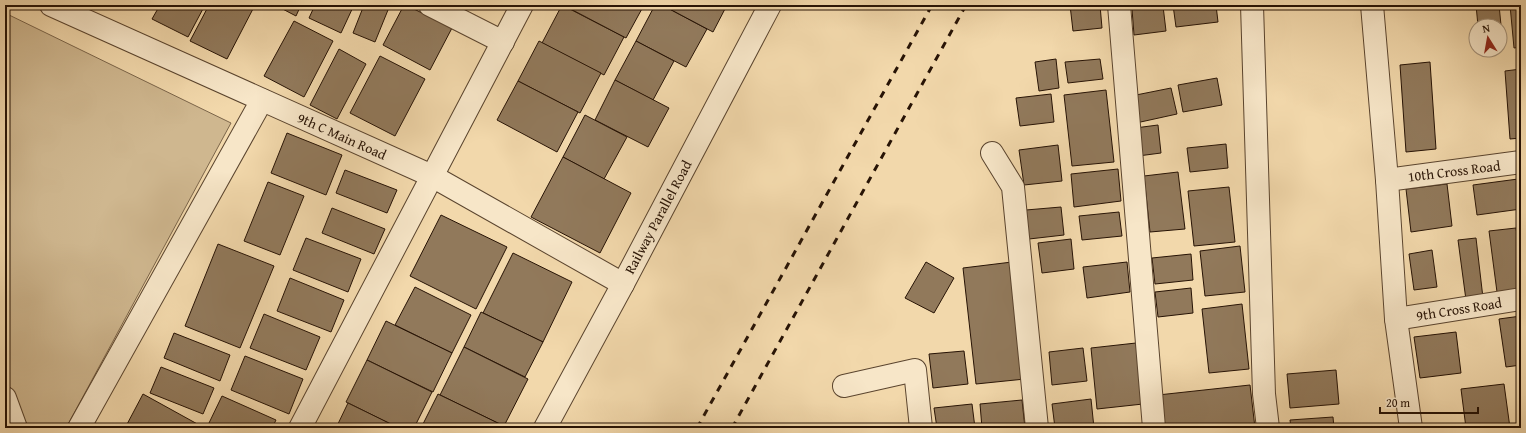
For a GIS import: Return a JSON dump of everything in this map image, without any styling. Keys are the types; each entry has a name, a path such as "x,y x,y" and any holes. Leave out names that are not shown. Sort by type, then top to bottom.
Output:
{"street":[{"name":"9th C Main Road","path":"51,5 432,176 623,284"},
{"path":"430,5 503,42"},
{"path":"300,428 522,5"},
{"name":"Railway Parallel Road","path":"545,428 623,284 770,5"},
{"path":"1119,5 1154,428"},
{"path":"1252,5 1264,394 1268,428"},
{"path":"1372,5 1387,180 1396,319 1410,428"},
{"path":"79,428 262,100"},
{"path":"992,153 1013,187 1037,428"},
{"name":"10th Cross Road","path":"1387,180 1521,162"},
{"name":"9th Cross Road","path":"1396,319 1521,299"},
{"path":"844,386 915,370 921,428"},
{"path":"5,398 16,428"}],"shaded area":[{"path":"5,13 231,123 66,428 24,428 5,378"}],"building":[{"path":"160,5 205,5 188,37 152,19"},
{"path":"209,5 255,5 227,59 190,41"},
{"path":"275,5 301,5 296,16"},
{"path":"315,5 354,5 341,33 309,18"},
{"path":"364,5 390,5 375,42 353,33"},
{"path":"404,5 452,28 430,70 383,45"},
{"path":"562,5 624,37 604,75 542,43"},
{"path":"563,5 644,5 626,38"},
{"path":"655,5 662,5 707,29 686,67 636,41"},
{"path":"662,5 727,5 713,32"},
{"path":"1070,5 1100,5 1102,28 1073,31"},
{"path":"1173,5 1216,5 1218,22 1176,27"},
{"path":"1476,5 1499,5 1500,18 1477,18"},
{"path":"1510,5 1521,5 1521,47 1514,48"},
{"path":"1163,6 1166,31 1134,35 1132,9"},
{"path":"294,21 333,41 304,97 264,76"},
{"path":"539,41 601,73 580,113 518,81"},
{"path":"636,41 674,61 653,100 615,80"},
{"path":"339,49 366,64 337,119 310,105"},
{"path":"380,56 425,79 395,136 350,113"},
{"path":"1056,59 1059,88 1039,91 1035,62"},
{"path":"1100,59 1103,79 1068,83 1065,62"},
{"path":"1430,62 1436,149 1406,152 1400,65"},
{"path":"1521,69 1521,138 1510,139 1505,71"},
{"path":"1217,78 1222,105 1183,112 1178,85"},
{"path":"615,80 669,108 648,147 595,120"},
{"path":"518,81 578,112 557,152 497,120"},
{"path":"1171,88 1177,114 1136,123 1131,96"},
{"path":"1106,90 1114,162 1072,166 1064,95"},
{"path":"1051,94 1054,122 1020,126 1016,98"},
{"path":"585,115 627,137 604,179 563,157"},
{"path":"1158,125 1161,153 1138,156 1135,128"},
{"path":"287,133 342,155 326,195 271,173"},
{"path":"1226,144 1228,168 1190,172 1187,148"},
{"path":"1058,145 1062,181 1024,185 1019,150"},
{"path":"563,157 631,193 600,253 531,217"},
{"path":"1118,169 1121,201 1074,207 1071,174"},
{"path":"345,170 397,190 387,213 336,193"},
{"path":"1178,172 1185,229 1150,232 1144,176"},
{"path":"1518,179 1521,209 1477,215 1473,185"},
{"path":"268,182 304,196 280,255 244,241"},
{"path":"1447,184 1452,226 1411,232 1406,189"},
{"path":"1229,187 1235,242 1194,246 1188,191"},
{"path":"1061,207 1064,235 1029,239 1026,210"},
{"path":"332,208 385,229 374,254 322,233"},
{"path":"1119,212 1122,236 1082,240 1079,216"},
{"path":"441,215 507,247 476,309 410,276"},
{"path":"1516,228 1521,263 1521,289 1497,292 1489,231"},
{"path":"306,238 361,259 348,292 293,270"},
{"path":"1476,238 1483,298 1466,300 1458,240"},
{"path":"1071,239 1074,269 1042,273 1038,243"},
{"path":"218,244 274,266 240,348 185,326"},
{"path":"1240,246 1245,292 1205,296 1200,251"},
{"path":"1432,250 1437,287 1414,290 1409,254"},
{"path":"513,253 572,282 543,342 483,313"},
{"path":"1191,254 1193,280 1155,284 1152,258"},
{"path":"926,262 954,278 934,313 905,298"},
{"path":"1012,262 1025,379 976,384 963,268"},
{"path":"1127,262 1130,292 1087,298 1083,267"},
{"path":"290,278 344,300 331,332 277,311"},
{"path":"415,287 471,315 452,353 395,325"},
{"path":"1191,288 1193,313 1158,317 1155,292"},
{"path":"1242,304 1249,369 1209,373 1202,309"},
{"path":"481,312 543,342 525,377 464,347"},
{"path":"264,314 320,337 306,370 250,348"},
{"path":"1521,316 1521,365 1506,367 1499,319"},
{"path":"386,321 452,353 433,392 367,360"},
{"path":"1456,332 1461,373 1420,378 1414,337"},
{"path":"174,333 230,355 220,381 164,358"},
{"path":"1136,343 1143,404 1097,409 1091,348"},
{"path":"464,347 528,379 504,426 440,395"},
{"path":"1083,348 1087,381 1052,385 1049,352"},
{"path":"964,351 968,384 933,388 929,354"},
{"path":"245,356 303,379 289,414 231,390"},
{"path":"367,360 432,392 414,428 399,428 346,402"},
{"path":"161,367 214,388 203,414 150,393"},
{"path":"1336,370 1339,404 1290,408 1287,374"},
{"path":"1504,384 1510,428 1466,428 1461,389"},
{"path":"1250,385 1255,428 1162,428 1158,395"},
{"path":"143,394 201,426 200,428 125,428"},
{"path":"438,394 504,426 503,428 421,428"},
{"path":"222,396 276,420 272,428 220,428 209,423"},
{"path":"1091,399 1094,428 1055,428 1052,404"},
{"path":"1022,400 1025,428 982,428 980,404"},
{"path":"348,403 399,428 336,428"},
{"path":"972,404 975,428 937,428 934,408"},
{"path":"1333,417 1334,428 1291,428 1290,420"}],"railway":[{"path":"697,428 932,5"},
{"path":"732,428 966,5"}]}
